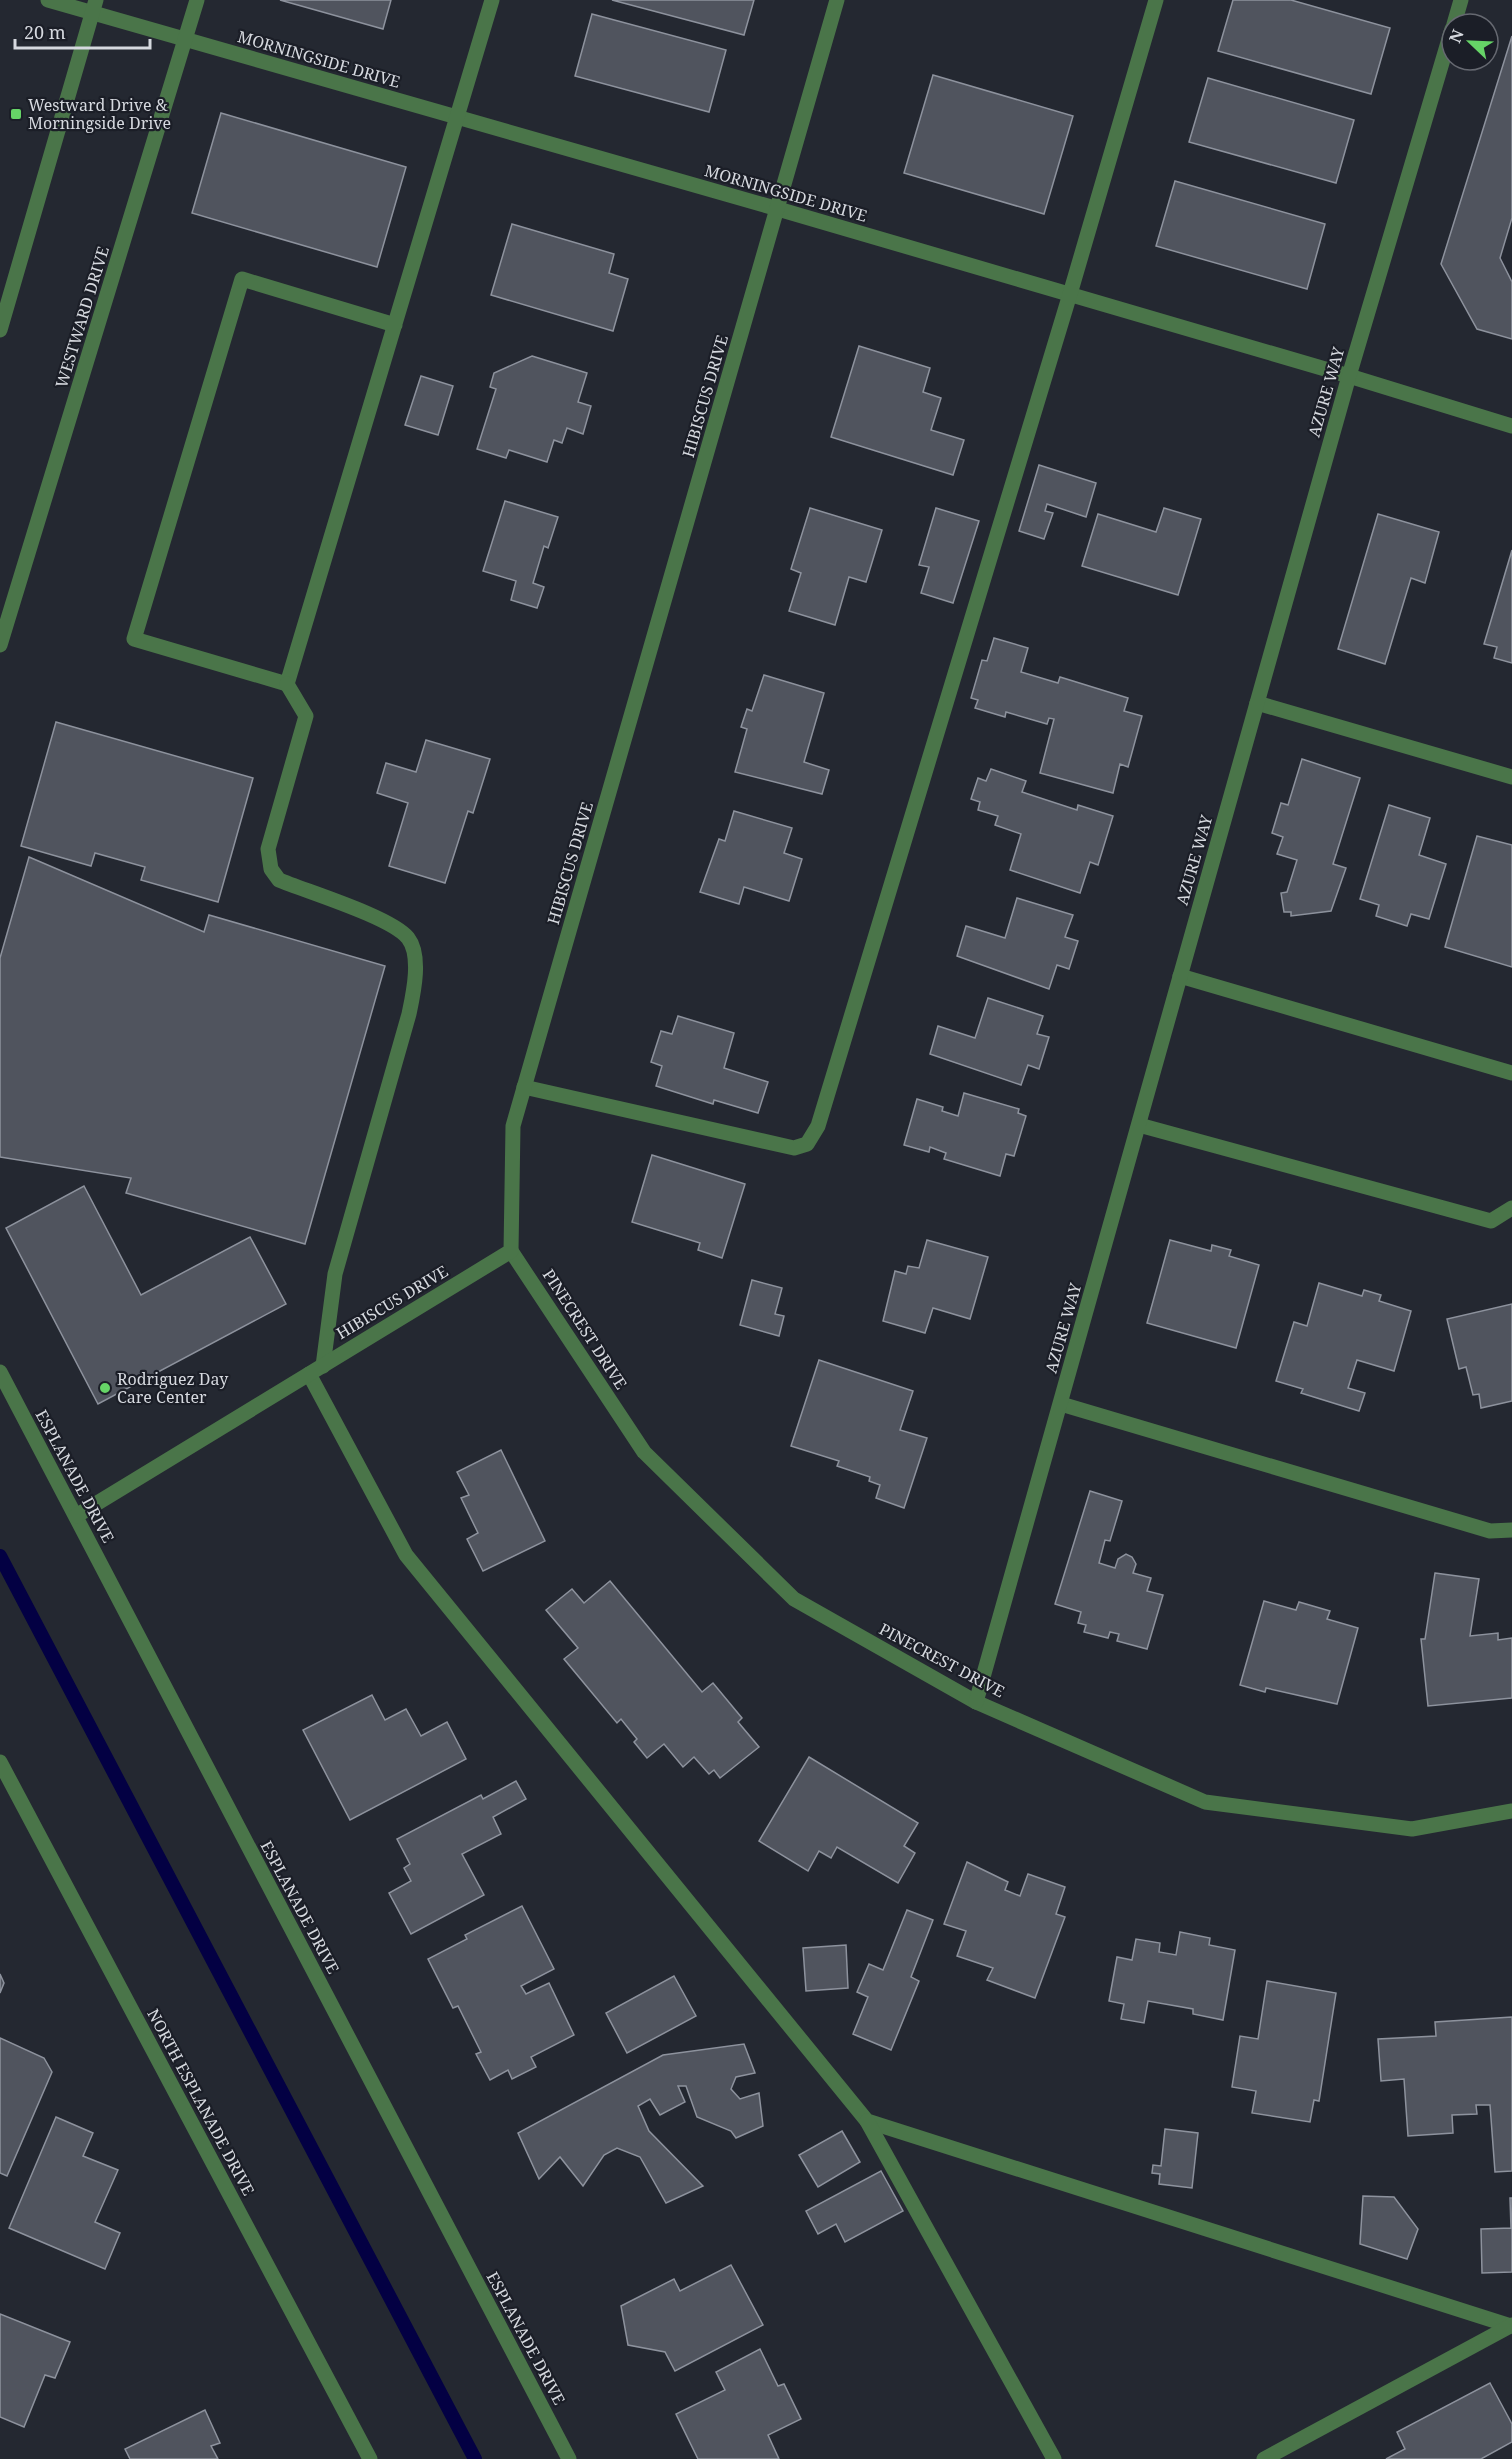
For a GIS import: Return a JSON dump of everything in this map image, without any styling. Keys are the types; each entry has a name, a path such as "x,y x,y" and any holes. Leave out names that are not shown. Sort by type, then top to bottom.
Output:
{"street":[{"name":"MORNINGSIDE DRIVE","path":"48,0 94,6 186,40 1070,294 1512,426"},
{"name":"WESTWARD DRIVE","path":"0,645 197,0"},
{"path":"287,684 492,0"},
{"name":"HIBISCUS DRIVE","path":"76,1516 511,1251 513,1126 837,0"},
{"path":"524,1087 794,1148 807,1144 818,1126 1070,294 1156,0"},
{"path":"0,330 94,6"},
{"name":"AZURE WAY","path":"976,1702 1349,376 1440,69"},
{"path":"323,1365 335,1274 409,1014 414,992 416,964 409,939 390,924 279,880 271,869 268,849 306,716 287,684 134,639 242,279 395,325"},
{"path":"1257,703 1512,777"},
{"path":"1180,976 1512,1072"},
{"path":"1139,1125 1491,1221 1512,1208"},
{"name":"PINECREST DRIVE","path":"511,1251 644,1452 794,1599 976,1702 1205,1802 1412,1829 1512,1811"},
{"name":"ESPLANADE DRIVE","path":"0,1372 569,2459"},
{"path":"309,1374 406,1555 867,2121 1054,2459"},
{"path":"1060,1404 1490,1531 1512,1530"},
{"path":"0,1790 3,1768"},
{"name":"NORTH ESPLANADE DRIVE","path":"3,1768 370,2459"},
{"path":"867,2121 1512,2325"},
{"path":"1264,2459 1512,2325"}],"building":[{"path":"280,0 391,0 383,29"},
{"path":"612,0 754,0 744,35"},
{"path":"1233,0 1291,0 1390,28 1371,94 1218,51"},
{"path":"592,14 726,50 709,112 575,76"},
{"path":"1512,36 1512,218 1500,258 1512,282 1512,339 1477,329 1441,264"},
{"path":"933,75 1073,116 1044,214 904,173"},
{"path":"1208,78 1354,120 1336,183 1189,142"},
{"path":"221,113 406,167 377,267 192,213"},
{"path":"1175,181 1325,224 1307,289 1156,246"},
{"path":"512,224 614,254 609,273 628,279 613,331 491,295"},
{"path":"859,346 930,368 923,392 941,398 931,430 964,440 953,475 831,437"},
{"path":"532,356 587,373 578,402 591,406 583,434 567,428 562,443 554,440 547,462 509,450 506,458 477,449 496,389 490,387 494,373"},
{"path":"421,376 453,386 438,435 405,425"},
{"path":"1039,465 1096,483 1086,517 1047,504 1045,511 1053,513 1044,539 1019,531"},
{"path":"505,501 558,517 548,548 544,546 533,583 544,587 537,608 511,600 516,581 483,571"},
{"path":"810,508 882,530 866,582 849,577 835,625 789,611 801,573 791,569"},
{"path":"936,508 979,521 953,603 921,593 929,567 919,565"},
{"path":"1164,508 1201,519 1178,595 1082,566 1098,514 1156,532"},
{"path":"1378,514 1439,532 1425,583 1411,578 1385,664 1338,649"},
{"path":"1512,550 1512,663 1494,658 1497,647 1484,644"},
{"path":"994,638 1028,648 1021,672 1058,683 1060,677 1128,698 1124,711 1142,716 1128,767 1120,764 1113,793 1040,773 1054,719 1049,718 1047,724 1006,712 1005,717 975,708 978,700 971,698 982,660 987,661"},
{"path":"764,675 824,693 804,762 829,770 822,794 735,772 747,729 741,727 747,709 752,711"},
{"path":"56,722 253,778 218,902 141,880 145,867 95,853 91,866 21,846"},
{"path":"426,740 490,759 473,813 468,811 445,883 389,866 408,803 377,793 386,763 416,772"},
{"path":"1302,759 1360,778 1333,864 1346,868 1331,911 1291,916 1291,912 1284,912 1281,893 1287,892 1297,860 1277,854 1283,837 1272,833 1281,803 1288,805"},
{"path":"991,769 1026,781 1022,792 1077,810 1078,805 1113,816 1098,865 1090,862 1080,893 1010,870 1021,834 995,825 998,816 978,810 980,802 971,799 978,778 986,781"},
{"path":"1389,805 1430,818 1419,855 1446,864 1429,919 1411,914 1407,926 1376,916 1379,905 1360,899"},
{"path":"734,811 792,828 784,853 802,859 789,901 744,887 739,904 700,892 719,839 725,841"},
{"path":"1477,836 1512,845 1512,967 1445,947"},
{"path":"29,857 204,932 209,915 385,966 305,1244 126,1193 131,1178 0,1157 0,958"},
{"path":"1017,898 1073,915 1065,937 1078,941 1069,969 1057,965 1049,989 957,956 966,926 1005,938"},
{"path":"988,998 1043,1016 1037,1034 1049,1037 1039,1069 1028,1065 1021,1085 930,1054 938,1026 975,1038"},
{"path":"678,1016 734,1033 724,1068 768,1082 758,1113 714,1100 713,1104 656,1086 662,1066 651,1062 661,1031 672,1034"},
{"path":"964,1093 1019,1109 1018,1113 1026,1116 1014,1156 1006,1154 1000,1176 944,1159 946,1153 930,1147 929,1152 904,1145 917,1099 943,1107 942,1111 958,1116"},
{"path":"652,1155 745,1184 722,1258 698,1250 700,1243 632,1222"},
{"path":"84,1186 141,1295 250,1237 286,1304 98,1404 6,1228"},
{"path":"927,1240 988,1257 970,1319 933,1308 925,1333 883,1321 895,1271 906,1274 908,1266 919,1268"},
{"path":"1170,1240 1211,1251 1212,1245 1231,1250 1229,1256 1259,1265 1236,1348 1147,1323"},
{"path":"752,1280 782,1288 775,1314 784,1316 779,1336 740,1325"},
{"path":"1319,1283 1362,1296 1364,1290 1381,1295 1379,1301 1411,1311 1394,1371 1357,1360 1348,1388 1365,1393 1359,1411 1301,1393 1303,1389 1276,1381 1294,1322 1307,1326"},
{"path":"1512,1304 1512,1401 1481,1408 1479,1394 1473,1395 1466,1367 1459,1369 1447,1319"},
{"path":"819,1360 913,1391 900,1430 927,1438 904,1508 876,1498 880,1485 869,1481 870,1477 837,1466 839,1461 791,1446"},
{"path":"501,1450 545,1541 483,1571 467,1539 478,1533 461,1498 469,1495 457,1472"},
{"path":"1090,1491 1122,1501 1110,1541 1105,1540 1099,1563 1115,1568 1118,1559 1126,1554 1132,1557 1136,1564 1133,1573 1151,1578 1147,1591 1163,1595 1147,1649 1117,1641 1119,1634 1110,1632 1108,1638 1084,1632 1086,1625 1078,1623 1081,1612 1055,1604"},
{"path":"1435,1573 1479,1579 1470,1636 1498,1633 1498,1640 1512,1638 1512,1698 1428,1706 1421,1639 1425,1639"},
{"path":"610,1581 702,1692 713,1683 742,1718 738,1722 759,1747 720,1778 714,1770 709,1774 694,1757 683,1767 664,1744 647,1758 634,1742 637,1739 621,1719 617,1723 564,1659 578,1648 546,1610 572,1589 584,1603"},
{"path":"1264,1601 1296,1610 1299,1602 1330,1611 1327,1619 1358,1628 1337,1704 1266,1688 1265,1692 1240,1685"},
{"path":"372,1695 385,1720 406,1709 421,1736 447,1722 466,1759 350,1820 303,1730"},
{"path":"809,1757 918,1823 904,1846 915,1853 898,1883 837,1847 831,1858 819,1851 808,1871 759,1841"},
{"path":"516,1781 526,1799 493,1817 501,1834 462,1854 484,1895 411,1934 389,1893 411,1881 404,1868 410,1864 397,1839 481,1795 483,1799"},
{"path":"967,1862 1008,1882 1005,1890 1020,1896 1028,1874 1065,1887 1056,1914 1065,1917 1035,1998 987,1980 993,1968 957,1956 966,1931 944,1924"},
{"path":"522,1906 554,1969 521,1986 526,1994 549,1983 574,2035 531,2057 536,2067 512,2079 508,2070 490,2080 476,2054 481,2052 458,2006 453,2008 428,1959 467,1939 465,1935"},
{"path":"907,1910 933,1920 911,1977 919,1981 891,2050 853,2034 868,1997 857,1992 869,1964 883,1970"},
{"path":"1180,1932 1210,1938 1209,1945 1235,1950 1223,2020 1193,2014 1193,2009 1148,2001 1144,2023 1121,2019 1124,2004 1109,2001 1117,1957 1132,1960 1136,1939 1160,1943 1159,1952 1176,1955"},
{"path":"846,1945 848,1988 806,1991 803,1948"},
{"path":"0,1974 4,1983 0,1993"},
{"path":"674,1976 696,2016 627,2053 606,2013"},
{"path":"1267,1981 1336,1993 1319,2101 1314,2100 1310,2122 1252,2113 1256,2091 1232,2087 1240,2036 1258,2039"},
{"path":"1512,2017 1512,2171 1495,2172 1490,2105 1476,2105 1477,2114 1452,2115 1453,2133 1408,2136 1404,2079 1381,2081 1378,2039 1436,2036 1435,2022"},
{"path":"0,2038 44,2058 52,2072 7,2176 0,2173"},
{"path":"744,2044 755,2073 736,2077 731,2089 740,2099 759,2093 763,2126 736,2138 731,2131 697,2117 686,2086 678,2086 685,2102 660,2115 650,2099 638,2106 649,2131 703,2186 666,2203 640,2157 617,2148 604,2155 583,2186 560,2157 539,2179 518,2133 663,2055"},
{"path":"56,2117 93,2133 83,2156 118,2170 95,2222 120,2233 105,2269 9,2228"},
{"path":"1165,2129 1198,2133 1192,2188 1159,2184 1160,2174 1152,2173 1153,2165 1161,2166"},
{"path":"842,2131 860,2162 818,2187 799,2155"},
{"path":"881,2171 903,2211 845,2242 836,2224 818,2234 806,2211"},
{"path":"1363,2196 1394,2197 1418,2229 1407,2259 1360,2244"},
{"path":"1510,2198 1512,2198 1512,2272 1482,2273 1481,2229 1511,2228"},
{"path":"731,2265 763,2325 675,2371 665,2352 628,2345 621,2306 674,2279 680,2291"},
{"path":"0,2314 70,2342 55,2378 45,2375 24,2427 0,2417"},
{"path":"760,2349 778,2386 784,2384 801,2419 768,2435 779,2459 698,2459 676,2414 725,2390 716,2372"},
{"path":"1490,2383 1512,2424 1512,2442 1481,2459 1386,2459 1405,2449 1397,2432"},
{"path":"205,2410 220,2443 211,2446 218,2459 130,2459 125,2449"}],"waterway":[{"path":"0,1556 475,2459"}],"place":[{"name":"Westward Drive & Morningside Drive","path":"16,114"},
{"name":"Rodriguez Day Care Center","path":"105,1388"}]}
